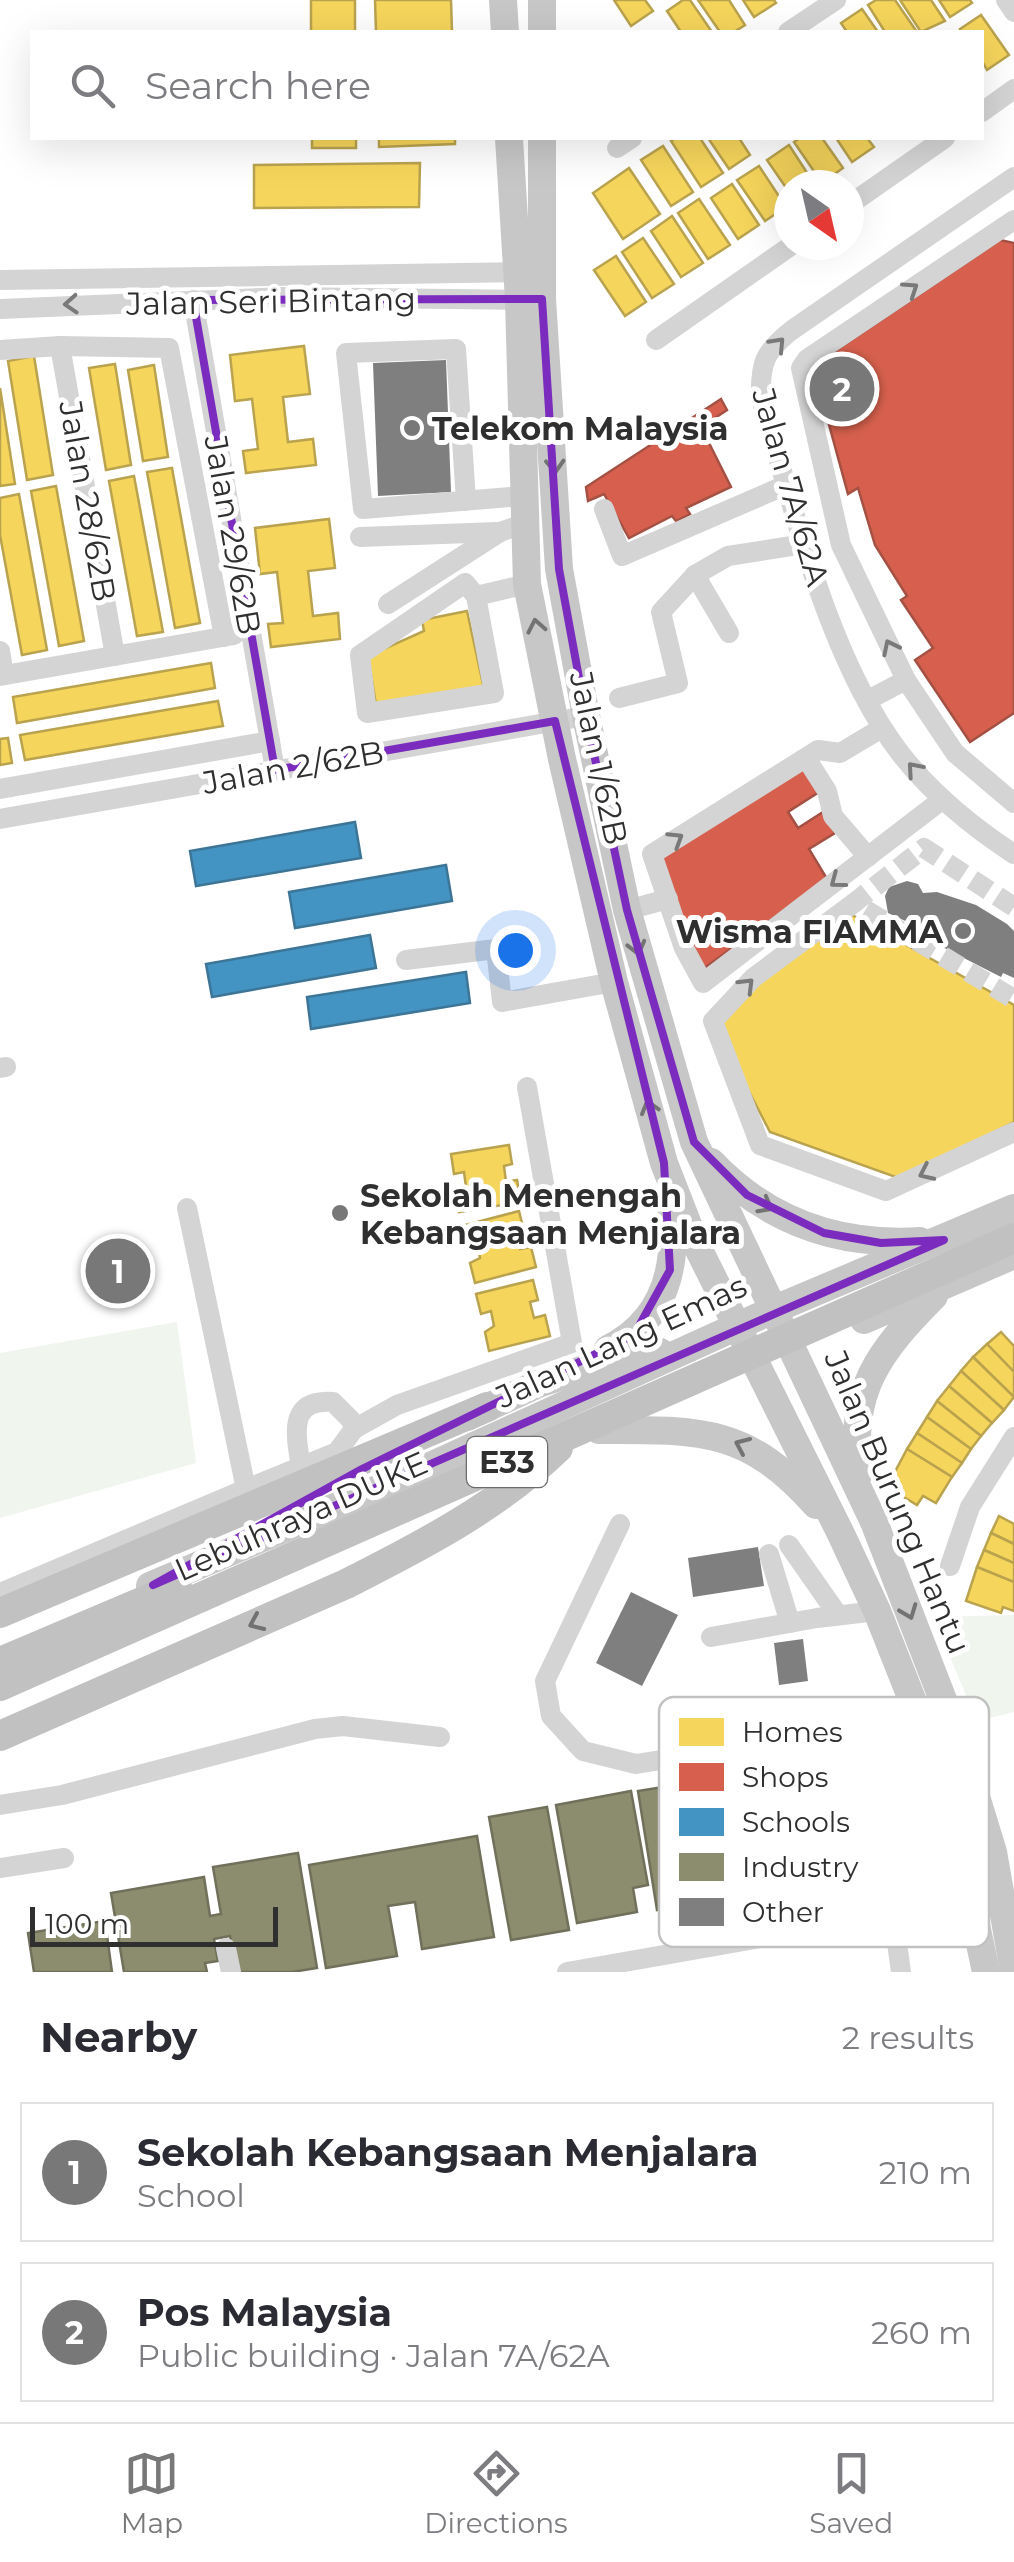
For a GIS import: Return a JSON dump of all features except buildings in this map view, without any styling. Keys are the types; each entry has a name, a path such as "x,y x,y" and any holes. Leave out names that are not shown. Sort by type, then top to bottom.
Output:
{"highway":[{"name":"Lebuhraya DUKE","path":"0,1662 412,1486 1014,1218"},
{"name":"Lebuhraya DUKE","path":"0,1686 1014,1238"},
{"path":"0,1613 487,1406"},
{"path":"0,1736 346,1584 470,1516 522,1482 558,1448"}],"main road":[{"path":"504,0 505,30"},
{"path":"542,0 542,30"},
{"name":"Jalan 1/62B","path":"509,140 530,286 560,569 627,910 694,1142 794,1348"},
{"name":"Jalan 1/62B","path":"542,140 515,517 555,721 614,982 664,1163 694,1240 755,1366"},
{"path":"694,1142 748,1195 824,1233 881,1243 944,1240"},
{"path":"153,1585 302,1506 362,1469 634,1335 655,1308 674,1249 664,1163"},
{"name":"Jalan Lang Emas","path":"0,1651 415,1473 776,1309 1014,1208"},
{"path":"0,1700 599,1430 1014,1255"},
{"path":"874,1522 859,1469 858,1408 880,1355 942,1287"},
{"path":"538,1384 649,1348 671,1356"},
{"name":"Jalan Burung Hantu","path":"794,1348 874,1522 942,1697"},
{"name":"Jalan Burung Hantu","path":"755,1366 840,1532 911,1697"},
{"path":"599,1430 674,1430 719,1436 740,1444 761,1454 795,1481 840,1532"},
{"name":"Jalan Burung Hantu","path":"989,1840 1014,1972"},
{"name":"Jalan Burung Hantu","path":"981,1947 986,1972"}],"street":[{"path":"791,30 836,0"},
{"path":"1006,0 1014,12"},
{"path":"984,111 1014,89"},
{"path":"864,195 942,140"},
{"name":"Jalan 7A/62A","path":"1012,183 773,345 760,369 760,398 814,579 882,728 922,779 972,826 1014,854"},
{"path":"1014,220 807,359 802,368 841,545 906,680 955,753 1014,803"},
{"path":"990,236 1014,240"},
{"path":"656,340 774,258"},
{"name":"Jalan Seri Bintang","path":"0,280 530,286"},
{"name":"Jalan Seri Bintang","path":"0,309 530,286"},
{"name":"Jalan 29/62B","path":"193,300 275,770"},
{"name":"Jalan 29/62B","path":"0,350 60,346 169,348 224,637"},
{"name":"Jalan 28/62B","path":"60,346 116,656"},
{"path":"466,501 456,349 346,354 363,509 466,501 515,517"},
{"path":"604,509 622,556 786,485"},
{"path":"360,537 515,517"},
{"path":"388,604 515,517"},
{"path":"619,698 678,683 661,612 696,575 728,556 804,544"},
{"path":"696,575 729,634"},
{"path":"465,582 476,596 494,693 367,713 360,655 465,582"},
{"path":"476,596 527,584"},
{"path":"0,650 2,675 250,632"},
{"path":"868,700 906,680"},
{"name":"Jalan 2/62B","path":"0,818 586,716"},
{"path":"882,728 840,753 818,750 652,854 684,948 703,983 943,799"},
{"path":"0,789 270,741"},
{"path":"806,758 826,791 833,816 868,857"},
{"path":"627,910 668,900"},
{"path":"854,903 753,978 713,1020 760,1145 886,1192 1014,1132"},
{"path":"406,960 496,949 502,1002 614,982"},
{"path":"0,1593 337,1452 354,1429 397,1405 572,1343 528,1087"},
{"path":"187,1208 246,1488"},
{"path":"301,1466 296,1435 298,1418 305,1408 317,1401 333,1402 344,1411 354,1429"},
{"path":"950,1566 970,1507 1014,1438"},
{"path":"620,1524 545,1681 550,1716 583,1751 636,1764 659,1760"},
{"path":"790,1623 779,1549 838,1615"},
{"path":"711,1637 877,1612"},
{"path":"0,1806 62,1795 314,1729 343,1726 440,1736"},
{"path":"0,1868 64,1858"},
{"path":"567,1972 708,1947"},
{"path":"897,1947 900,1972"},
{"path":"226,1948 230,1972"}],"highlighted area":[{"path":"542,299 559,569 627,910 694,1142 747,1195 824,1233 881,1243 944,1240 153,1585 362,1469 634,1335 670,1270 664,1163 555,721 275,770 193,300"}],"shaded area":[{"path":"177,1322 196,1463 0,1518 0,1353"},
{"path":"1014,1615 1014,1712 989,1718 989,1697 967,1697 933,1617"}],"tunnel":[{"path":"1014,907 924,848 854,903 1014,999"}],"place":[{"name":"Pos Malaysia","path":"842,389"},
{"name":"Telekom Malaysia","path":"412,428"},
{"name":"Wisma FIAMMA","path":"963,931"},
{"name":"Sekolah Menengah Kebangsaan Menjalara","path":"340,1213"},
{"name":"Sekolah Kebangsaan Menjalara","path":"118,1271"}]}
